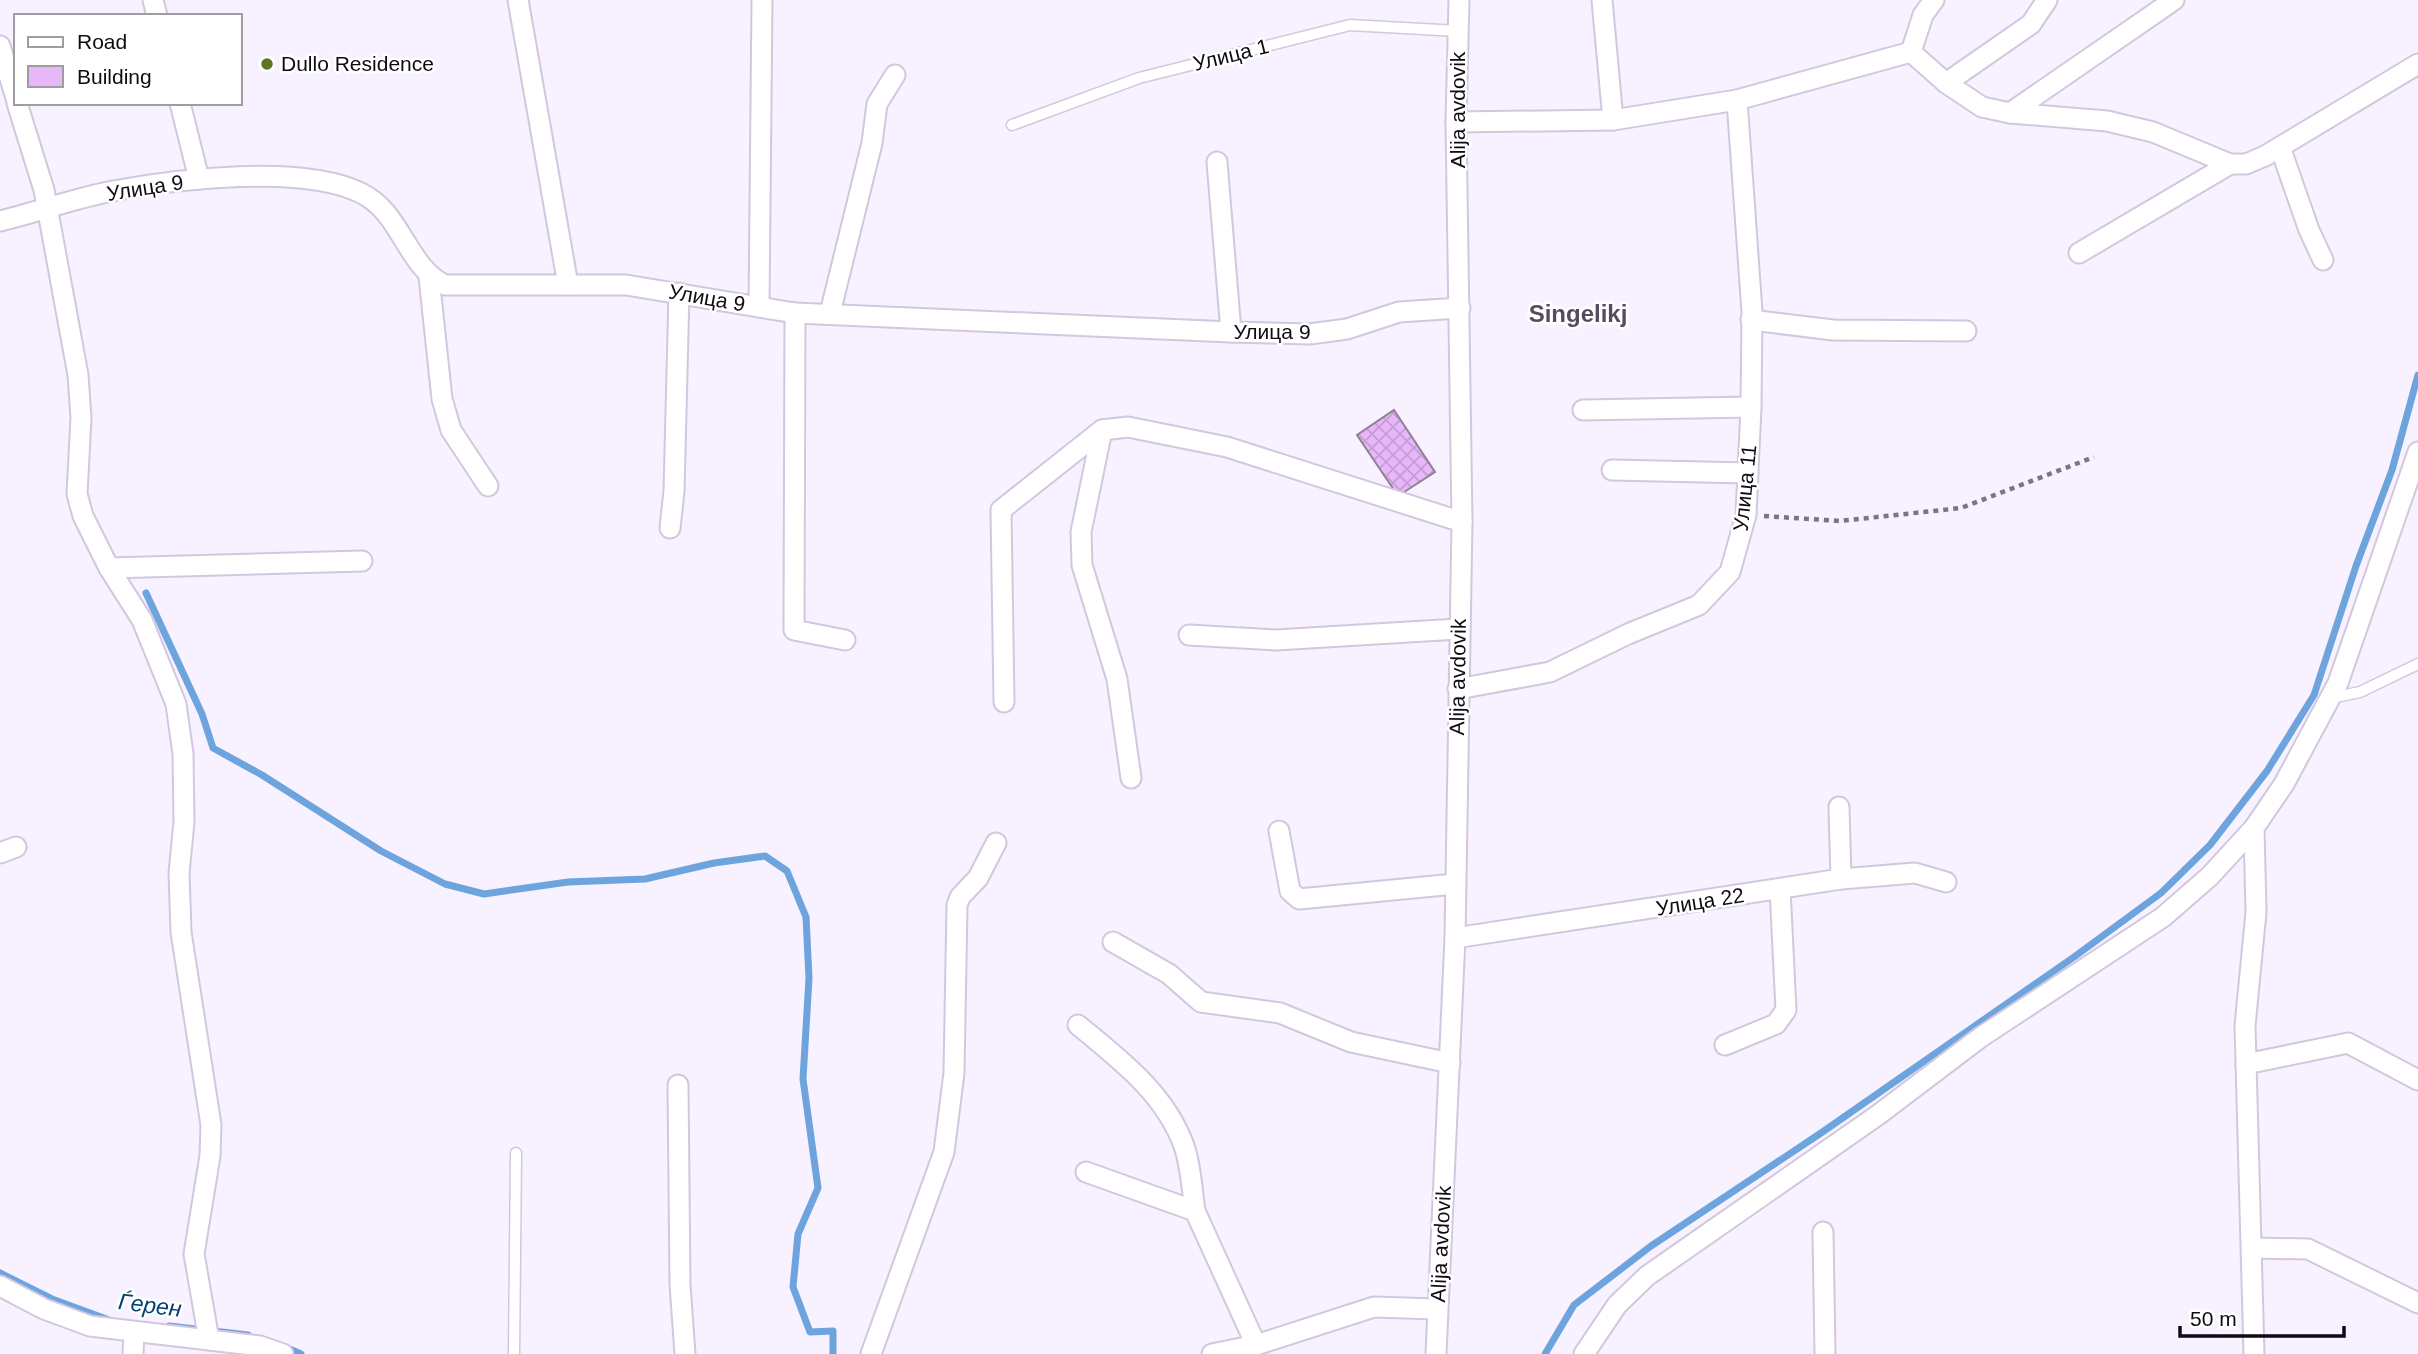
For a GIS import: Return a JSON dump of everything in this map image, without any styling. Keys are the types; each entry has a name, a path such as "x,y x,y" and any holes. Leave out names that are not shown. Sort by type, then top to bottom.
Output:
{"street":[{"path":"518,0 568,285"},
{"path":"760,307 762,0"},
{"name":"Alija avdovik","path":"1436,1354 1455,938 1458,629 1462,522 1457,122 1460,0"},
{"path":"1602,0 1612,120"},
{"path":"1911,52 1923,15 1934,0"},
{"path":"1946,83 2031,24 2047,0"},
{"path":"2010,113 2174,0"},
{"path":"0,46 14,91"},
{"path":"1457,122 1612,120 1737,100 1911,52"},
{"path":"1911,52 1946,83 1982,107 2010,113 2107,121 2153,132 2230,164 2246,164 2280,147 2418,64"},
{"path":"830,313 872,143 877,104 895,75"},
{"name":"Улица 11","path":"1458,689 1550,671 1628,634 1699,605 1730,572 1746,514 1751,407 1751,320 1737,100"},
{"path":"18,105 47,210 78,375 81,418 77,494 83,516 109,568 142,620 176,704 180,729 184,822 179,873 181,932 211,1125 210,1156 194,1254 209,1340"},
{"path":"180,105 199,179"},
{"path":"2280,147 2309,230 2323,260"},
{"path":"1217,162 1231,332"},
{"path":"2078,253 2230,164"},
{"name":"Улица 9","path":"0,221 112,191 199,179 287,178 312,180 361,193 375,202 397,226 429,277 445,285 626,285 795,313 1310,334 1347,329 1399,312 1460,308"},
{"path":"429,277 442,398 451,430 488,486"},
{"path":"670,528 674,491 679,293"},
{"path":"795,313 794,631 845,640"},
{"path":"1751,320 1833,330 1966,331"},
{"path":"1583,410 1751,407"},
{"path":"1004,702 1001,510 1102,430 1128,427 1227,447 1462,522"},
{"path":"1102,430 1081,531 1082,565 1117,678 1131,778"},
{"path":"1584,1354 1617,1305 1647,1276 1878,1115 1981,1037 2163,917 2210,876 2254,828 2284,784 2330,698 2413,480 2418,452"},
{"path":"1612,470 1748,473"},
{"path":"109,568 362,561"},
{"path":"1189,635 1276,640 1458,629"},
{"path":"1839,807 1841,880"},
{"path":"2254,828 2256,912 2245,1026 2254,1354"},
{"path":"1279,831 1290,891 1300,899 1455,884"},
{"path":"871,1354 944,1152 954,1073 957,905 960,897 978,878 996,843"},
{"name":"Улица 22","path":"1455,938 1841,880 1914,873 1946,882"},
{"path":"1725,1045 1776,1024 1786,1010 1780,889"},
{"path":"1113,942 1169,974 1201,1002 1280,1013 1351,1042 1450,1063"},
{"path":"1078,1025 1138,1073 1171,1118 1185,1148 1195,1210 1256,1345"},
{"path":"2246,1065 2348,1043 2418,1080"},
{"path":"677,1085 680,1284 685,1354"},
{"path":"1086,1172 1195,1210"},
{"path":"1823,1232 1825,1354"},
{"path":"2252,1248 2308,1249 2418,1303"},
{"path":"0,1286 44,1309 90,1326 134,1334 260,1346 283,1354"},
{"path":"1212,1354 1256,1345 1374,1307 1437,1309"},
{"path":"133,1354 134,1334"}],"lane":[{"name":"Улица 1","path":"1012,125 1139,78 1350,26 1458,30"},
{"path":"2330,698 2360,692 2418,664"},
{"path":"514,1354 516,1153"}],"path":[{"path":"1746,514 1840,521 1961,508 2094,457"}],"building":[{"path":"1394,410 1435,472 1398,496 1357,435"}],"waterway":[{"path":"1545,1354 1574,1305 1651,1246 1821,1133 2074,957 2161,893 2210,845 2267,771 2314,695 2356,566 2392,470 2418,375"},
{"path":"146,593 202,714 213,748 262,775 381,851 445,884 484,894 568,882 645,879 714,863 765,856 787,871 806,917 809,978 803,1079 818,1188 798,1234 793,1287 810,1332 833,1331 833,1354"},
{"name":"Ѓерен","path":"0,1273 52,1299 112,1321"},
{"name":"Ѓерен","path":"169,1326 248,1335"},
{"name":"Ѓерен","path":"285,1347 301,1354"}],"place":[{"name":"Dullo Residence","path":"267,64"}],"district":[{"name":"Singelikj","path":"1578,314"}]}
